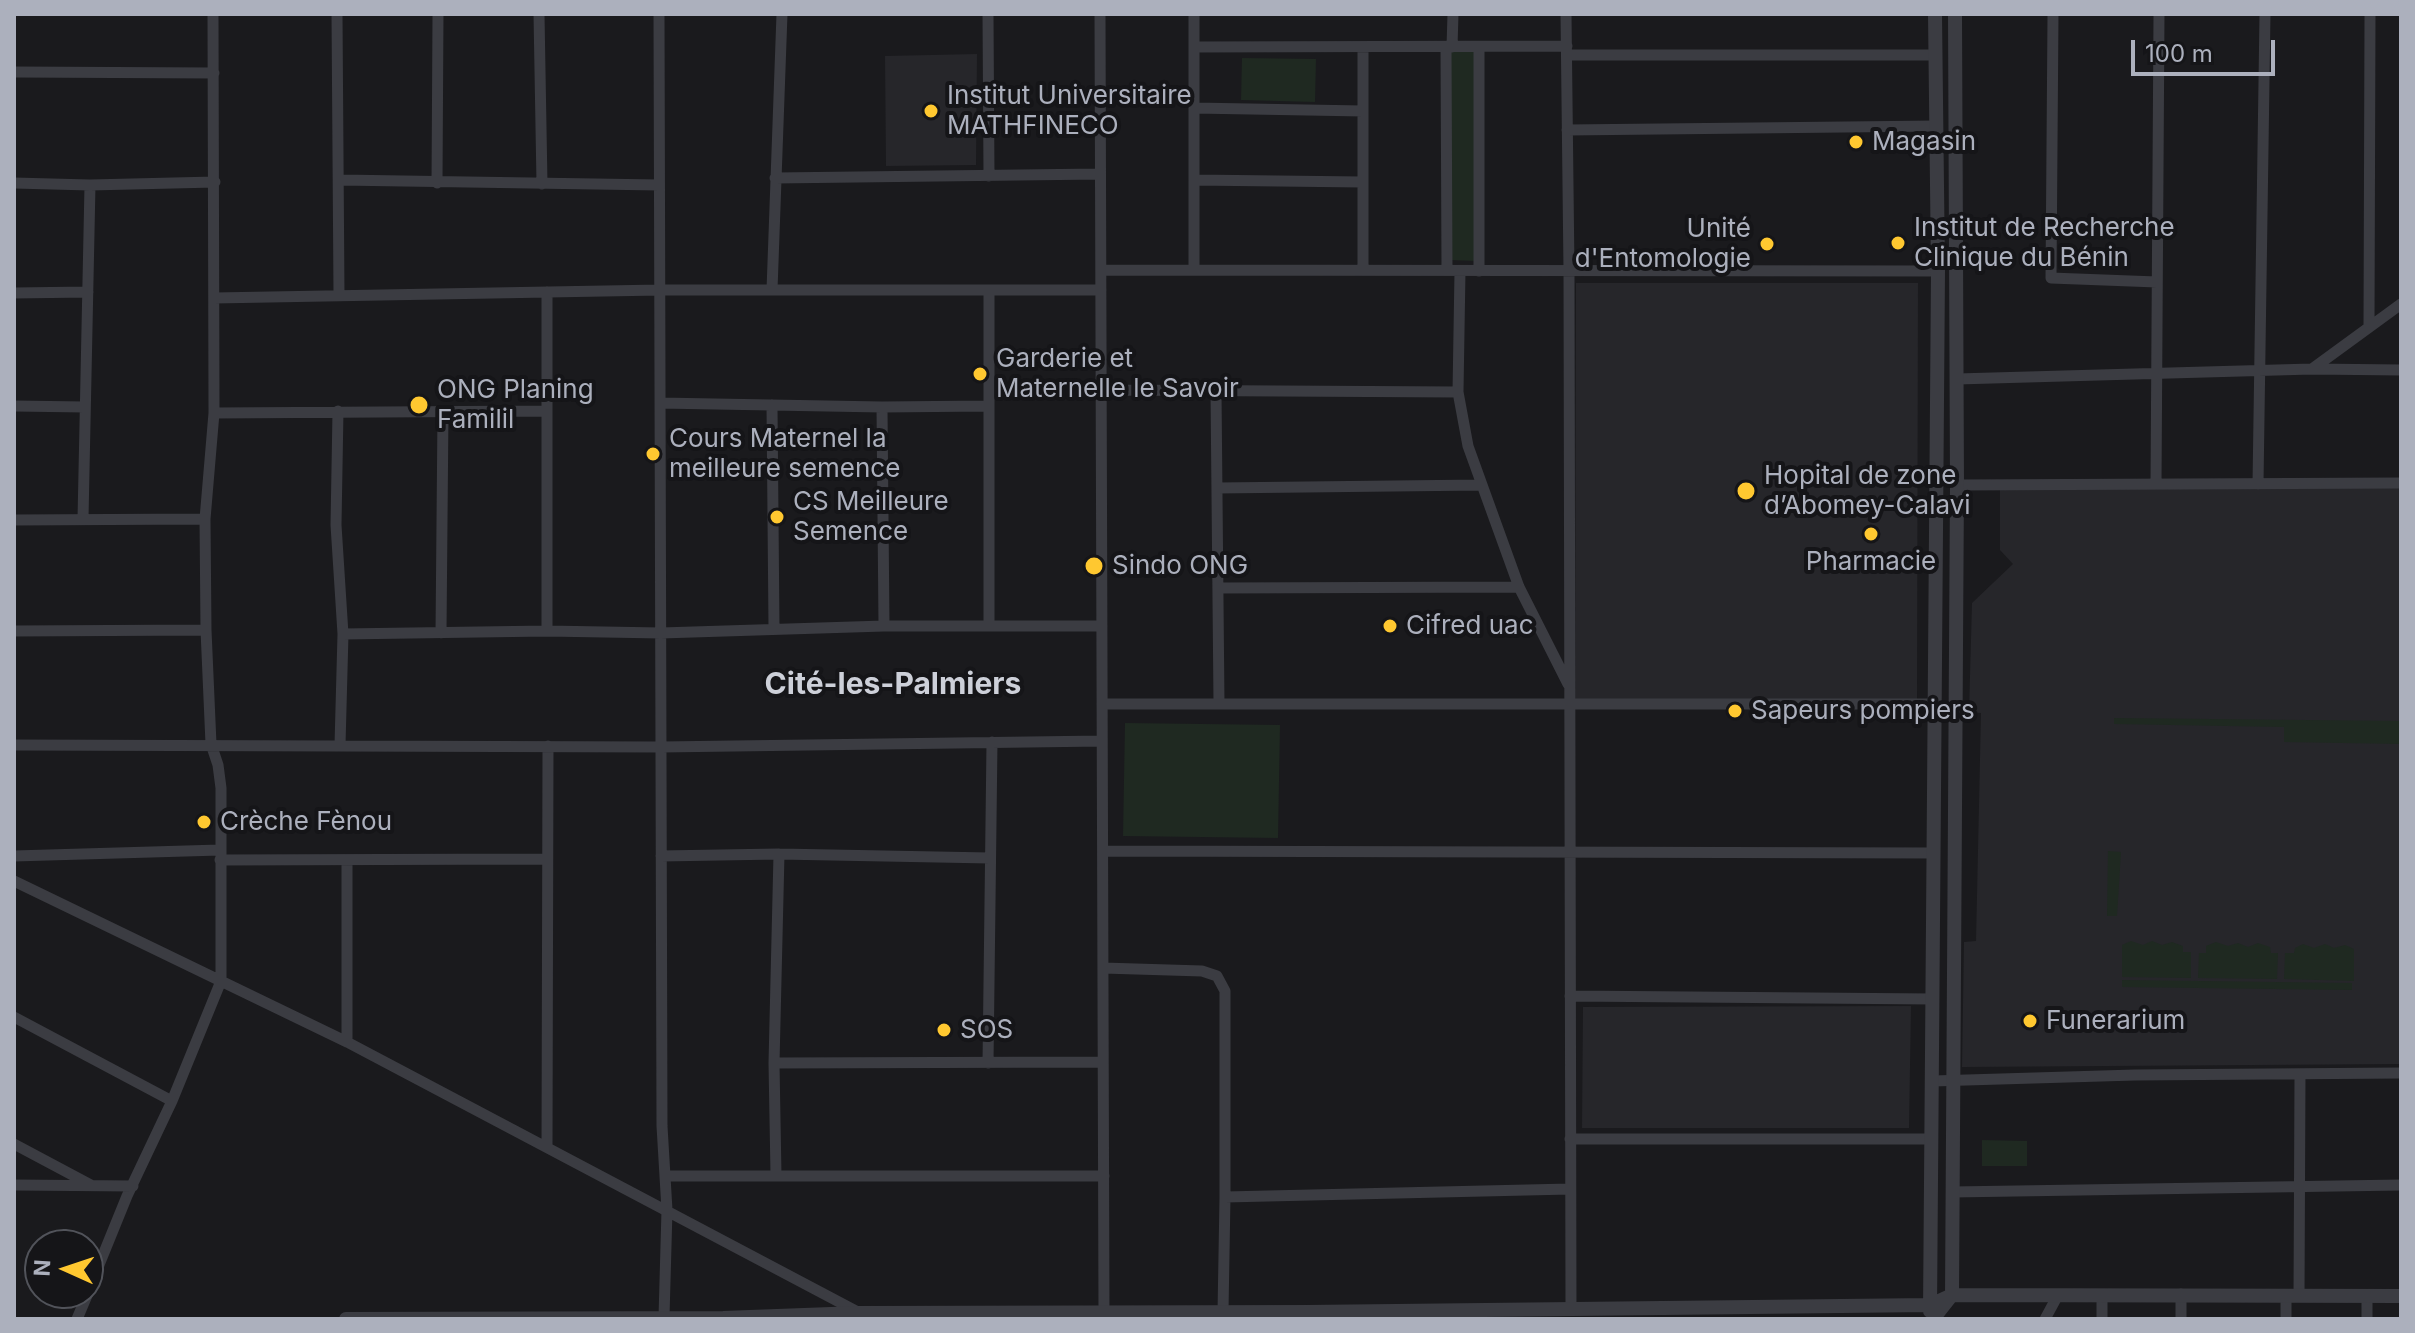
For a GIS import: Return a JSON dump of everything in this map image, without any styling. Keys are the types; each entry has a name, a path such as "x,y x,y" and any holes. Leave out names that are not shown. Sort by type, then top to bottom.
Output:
{"street":[{"path":"104,1255 221,981 221,788 211,744 205,519 214,413 213,14"},
{"path":"337,14 339,295"},
{"path":"437,183 438,14"},
{"path":"539,14 542,184"},
{"path":"659,14 662,1126 667,1210 664,1317"},
{"path":"772,290 782,14"},
{"path":"988,14 989,176"},
{"path":"1100,14 1104,1312"},
{"path":"1194,14 1194,270"},
{"path":"1447,270 1449,47 1453,14"},
{"path":"1566,14 1571,1309"},
{"path":"1931,1314 1938,271 1935,14"},
{"path":"1952,1295 1957,485 1955,14"},
{"path":"2053,14 2051,278 2157,282"},
{"path":"2156,484 2159,14"},
{"path":"2258,484 2265,14"},
{"path":"2369,325 2370,14"},
{"path":"1194,47 1479,47 1567,51 1936,55"},
{"path":"1479,47 1479,271"},
{"path":"1363,48 1360,114 1363,270"},
{"path":"14,72 214,73"},
{"path":"1194,112 1360,114"},
{"path":"1567,130 1937,126"},
{"path":"775,178 1100,174"},
{"path":"340,180 659,185"},
{"path":"1194,180 1362,182"},
{"path":"14,183 215,182"},
{"path":"83,519 90,185"},
{"path":"1101,270 1938,271"},
{"path":"1460,271 1458,392 1468,446 1519,587 1570,688"},
{"path":"214,298 660,290 1101,290"},
{"path":"989,290 989,626"},
{"path":"14,293 88,292"},
{"path":"547,292 547,631"},
{"path":"2312,369 2401,304"},
{"path":"1957,379 2312,369 2401,370"},
{"path":"1101,390 1458,392"},
{"path":"1216,391 1219,704"},
{"path":"660,403 988,406"},
{"path":"772,405 774,629"},
{"path":"14,406 85,407"},
{"path":"882,407 884,626"},
{"path":"338,411 336,525 343,634 340,745"},
{"path":"441,633 443,411"},
{"path":"214,413 547,411"},
{"path":"1957,485 2401,483"},
{"path":"1217,488 1482,485"},
{"path":"14,520 205,519"},
{"path":"1218,588 1519,587"},
{"path":"343,634 1102,626"},
{"path":"14,631 206,630"},
{"path":"1102,704 1936,704"},
{"path":"14,745 661,747 1102,741"},
{"path":"988,1063 992,742"},
{"path":"547,1147 548,746"},
{"path":"1103,851 1934,853"},
{"path":"661,856 779,854 990,858"},
{"path":"776,1175 774,1063 779,854"},
{"path":"14,856 546,859"},
{"path":"347,860 347,1042"},
{"path":"14,881 347,1042 858,1313"},
{"path":"1103,968 1202,971 1217,976 1225,991 1222,1316"},
{"path":"1570,996 1933,999"},
{"path":"14,1017 172,1101"},
{"path":"774,1063 1103,1062"},
{"path":"1933,1081 2401,1073"},
{"path":"2286,1319 2293,1296 2300,1187 2300,1074"},
{"path":"1570,1139 1932,1139"},
{"path":"14,1144 94,1187"},
{"path":"665,1176 1104,1176"},
{"path":"14,1185 133,1186"},
{"path":"1952,1192 2401,1185"},
{"path":"1225,1197 1570,1189"},
{"path":"2181,1294 2181,1319"},
{"path":"346,1319 723,1319 858,1313 994,1316 1104,1312 1222,1316 1448,1315 1571,1309 1609,1314 1686,1307 1931,1314 1952,1295 2401,1296"},
{"path":"2045,1319 2058,1295"},
{"path":"2102,1295 2102,1319"},
{"path":"2367,1296 2367,1319"},
{"path":"1673,1319 1686,1307"}],"shaded area":[{"path":"1450,52 1476,52 1475,261 1450,260"},
{"name":"Institut Universitaire MATHFINECO","path":"977,54 976,165 886,166 885,56"},
{"path":"1242,58 1316,59 1315,102 1241,100"},
{"name":"Hopital de zone d’Abomey-Calavi","path":"1576,283 1918,283 1917,700 1575,699"},
{"path":"2000,486 2401,486 2401,1064 1962,1067 1964,942 1976,941 1981,713 1969,712 1972,603 2013,564 2000,550"},
{"path":"2114,718 2401,721 2401,744 2284,742 2284,727 2114,724"},
{"path":"1125,723 1280,725 1278,838 1123,836"},
{"path":"2108,851 2121,852 2117,916 2107,916"},
{"path":"2131,941 2143,945 2152,941 2162,945 2172,942 2183,946 2183,952 2191,952 2191,978 2122,977 2122,945"},
{"path":"2216,942 2228,946 2238,943 2248,947 2258,943 2270,947 2271,953 2278,953 2277,979 2198,978 2199,953 2206,953 2206,946"},
{"path":"2303,944 2314,948 2325,944 2334,948 2345,945 2354,949 2354,981 2284,979 2285,953 2294,953 2295,948"},
{"path":"2122,980 2352,983 2352,990 2122,987"},
{"path":"1911,1006 1909,1128 1582,1128 1583,1007"},
{"path":"1982,1140 2027,1141 2027,1166 1982,1166"}],"place":[{"name":"Institut Universitaire MATHFINECO","path":"931,111"},
{"name":"Magasin","path":"1856,142"},
{"name":"Institut de Recherche Clinique du Bénin","path":"1898,243"},
{"name":"Unité d'Entomologie","path":"1767,244"},
{"name":"Garderie et Maternelle le Savoir","path":"980,374"},
{"name":"ONG Planing Familil","path":"419,405"},
{"name":"Cours Maternel la meilleure semence","path":"653,454"},
{"name":"Hopital de zone d’Abomey-Calavi","path":"1746,491"},
{"name":"CS Meilleure Semence","path":"777,517"},
{"name":"Pharmacie","path":"1871,534"},
{"name":"Sindo ONG","path":"1094,566"},
{"name":"Cifred uac","path":"1390,626"},
{"name":"Sapeurs pompiers","path":"1735,711"},
{"name":"Crèche Fènou","path":"204,822"},
{"name":"Funerarium","path":"2030,1021"},
{"name":"SOS","path":"944,1030"}],"district":[{"name":"Cité-les-Palmiers","path":"893,685"}]}
